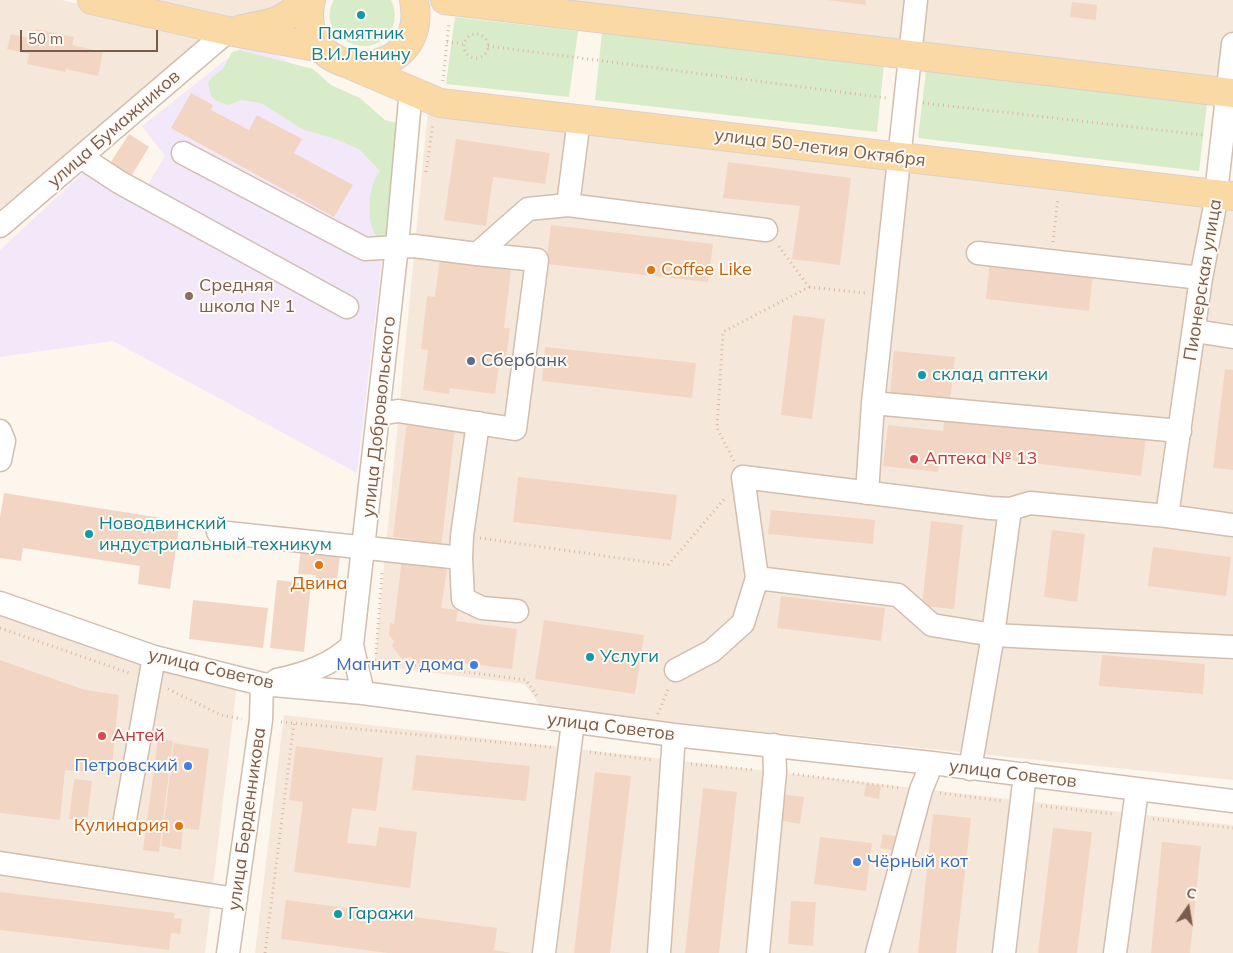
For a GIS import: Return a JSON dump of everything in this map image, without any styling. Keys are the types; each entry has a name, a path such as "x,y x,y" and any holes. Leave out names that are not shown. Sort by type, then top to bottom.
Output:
{"main road":[{"path":"92,0 123,4 228,31 322,48"},
{"path":"228,31 274,23 286,18 306,0"},
{"path":"311,0 310,23 313,33 322,48"},
{"path":"411,89 416,10 414,0"},
{"path":"449,0 1230,93"},
{"path":"352,66 370,66 394,57 408,42 414,29"},
{"name":"улица 50-летия Октября","path":"322,48 340,62 411,89 440,103 1224,195"}],"street":[{"path":"867,493 873,403 916,0"},
{"name":"улица Бумажников","path":"0,226 228,31"},
{"name":"Пионерская улица","path":"1167,516 1195,331 1201,278 1224,195 1223,138 1230,93 1233,44"},
{"name":"улица Добровольского","path":"352,645 374,548 379,414 411,89"},
{"path":"568,205 579,119"},
{"path":"183,153 365,249 414,246 537,260 515,429 398,411 379,414"},
{"path":"81,157 119,182 347,307"},
{"path":"477,254 528,209 568,205 766,230"},
{"path":"978,253 1051,263 1201,278"},
{"path":"1195,331 1233,337"},
{"path":"873,403 1180,431"},
{"path":"478,423 462,547 463,599 482,608 517,611"},
{"path":"0,431 4,441 0,460"},
{"path":"676,670 712,650 743,623 757,578 742,477 1010,509 1030,502 1167,516 1233,526"},
{"path":"970,769 993,635 1010,509"},
{"path":"218,532 374,548 462,547"},
{"path":"757,578 898,595 932,625 993,635 1233,646"},
{"name":"улица Советов","path":"0,603 154,658 262,684 363,693 573,722 670,727 774,745 1025,774 1233,801"},
{"path":"262,684 304,674 339,658 352,645"},
{"path":"352,645 363,693"},
{"path":"125,819 154,658"},
{"name":"улица Берденникова","path":"228,953 261,720 262,684"},
{"path":"544,953 573,722"},
{"path":"660,953 672,762 670,727"},
{"path":"758,953 775,772 774,745"},
{"path":"877,953 921,790 932,763"},
{"path":"1004,953 1023,804 1025,774"},
{"path":"1115,953 1137,790"},
{"path":"0,863 236,899"}],"path":[{"path":"425,177 434,118 440,103 447,42 449,0"},
{"path":"475,35 485,39 488,46 485,54 475,58 465,52 464,44 468,38 475,35"},
{"path":"447,42 464,44"},
{"path":"488,46 905,101 1223,138"},
{"path":"1051,263 1059,193"},
{"path":"766,230 808,287"},
{"path":"462,547 668,564 742,477 717,428 723,332 808,287 885,295"},
{"path":"374,548 375,660 526,680 540,699"},
{"path":"0,628 149,679 221,715 570,749 1233,828"},
{"path":"670,727 657,717 676,670"},
{"path":"265,953 294,723"}],"shaded area":[{"path":"0,0 62,0 210,37 0,209"},
{"path":"161,0 286,0 263,13 236,18"},
{"path":"556,0 1233,0 1233,81"},
{"name":"Средняя школа № 1","path":"252,39 397,131 357,473 113,341 0,357 0,250 85,171 144,191 165,156 142,126"},
{"path":"428,109 1233,208 1233,780 542,709 525,684 384,667 375,661"},
{"path":"0,611 237,684 205,953 0,953"},
{"path":"284,715 1233,825 1233,953 255,953"}],"green space":[{"path":"334,0 391,0 395,13 393,26 385,38 374,45 361,46 349,43 339,36 332,26 330,14"},
{"path":"455,17 578,31 569,97 446,84"},
{"path":"602,32 884,64 877,132 595,100"},
{"path":"239,50 313,69 331,85 360,98 385,120 400,124 391,239 378,238 374,232 371,223 370,204 373,185 380,171 360,150 336,139 304,130 261,103 241,100 229,105 216,101 211,96 208,83 212,77 223,69 232,52"},
{"path":"926,71 1207,104 1199,171 918,138"}],"building":[{"path":"827,0 866,0 866,5"},
{"path":"1072,2 1097,5 1096,20 1070,17"},
{"path":"36,29 74,37 72,45 103,52 98,76 66,69 65,72 27,64 29,54 7,49 11,34 34,39"},
{"path":"191,93 213,105 211,110 249,130 257,115 302,139 294,153 353,185 334,217 171,128"},
{"path":"129,134 149,147 130,178 109,165"},
{"path":"456,139 550,153 545,184 493,177 486,226 444,220"},
{"path":"728,162 851,178 840,265 792,259 800,206 723,198"},
{"path":"551,225 713,244 708,282 546,264"},
{"path":"440,257 454,259 454,263 511,270 504,328 510,328 505,367 499,366 495,394 450,388 449,394 423,390 428,350 421,349 427,296 435,297"},
{"path":"990,260 1093,272 1089,311 986,299"},
{"path":"793,315 825,319 812,419 781,415"},
{"path":"545,347 696,363 692,398 542,381"},
{"name":"склад аптеки","path":"894,351 955,357 950,399 890,393"},
{"path":"1225,369 1233,370 1233,470 1213,468"},
{"path":"945,413 1146,437 1141,476 940,452 938,472 883,466 888,425 943,431"},
{"path":"407,422 455,427 441,549 416,546 417,540 393,537"},
{"path":"518,477 677,495 671,540 513,522"},
{"name":"Новодвинский индустриальный техникум","path":"4,493 180,521 170,589 138,584 140,566 23,548 21,561 0,558 0,518"},
{"path":"771,510 875,520 873,544 768,534"},
{"path":"931,521 963,525 954,609 922,606"},
{"path":"1052,530 1085,534 1077,602 1044,597"},
{"path":"1153,547 1231,557 1226,596 1148,586"},
{"name":"Двина","path":"301,549 340,556 336,588 315,586 316,575 298,574"},
{"path":"402,558 448,564 441,608 458,610 456,621 517,629 512,669 428,659 426,665 413,662 412,657 402,659 392,646 394,641 389,635 390,623 394,624"},
{"path":"277,580 311,584 304,652 270,648"},
{"path":"781,596 885,608 881,641 777,628"},
{"path":"193,600 268,608 263,648 189,639"},
{"name":"Услуги","path":"544,620 644,635 635,694 535,679"},
{"path":"1102,655 1205,664 1203,694 1099,686"},
{"path":"0,660 85,690 119,695 111,774 65,770 60,820 0,813"},
{"path":"158,739 173,741 159,852 143,850"},
{"path":"174,743 209,749 199,830 183,828 181,850 161,846"},
{"path":"296,746 383,758 376,811 352,808 347,843 376,846 379,827 417,832 410,888 294,872 303,802 289,800"},
{"path":"416,755 530,766 526,801 412,790"},
{"path":"595,772 631,776 610,953 574,953"},
{"path":"74,779 92,781 87,821 69,819"},
{"path":"866,784 881,786 879,799 864,796"},
{"path":"703,788 737,792 719,953 685,953"},
{"path":"781,794 804,797 800,824 777,820"},
{"path":"933,814 971,818 956,953 918,953"},
{"path":"1053,828 1092,832 1077,953 1038,953"},
{"path":"883,834 900,837 897,851 880,848"},
{"path":"820,837 872,843 866,891 814,884"},
{"path":"1162,842 1201,846 1190,953 1151,953"},
{"path":"0,892 175,913 174,918 182,919 180,934 171,933 169,950 0,930"},
{"name":"Гаражи","path":"286,900 497,928 494,950 512,953 388,953 281,939"},
{"path":"791,901 816,902 813,946 788,944"}],"place":[{"name":"Памятник В.И.Ленину","path":"361,15"},
{"name":"Coffee Like","path":"651,270"},
{"name":"Средняя школа № 1","path":"189,296"},
{"name":"Сбербанк","path":"471,361"},
{"name":"склад аптеки","path":"922,375"},
{"name":"Аптека № 13","path":"914,459"},
{"name":"Новодвинский индустриальный техникум","path":"89,534"},
{"name":"Двина","path":"319,565"},
{"name":"Услуги","path":"590,657"},
{"name":"Магнит у дома","path":"474,665"},
{"name":"Антей","path":"102,736"},
{"name":"Петровский","path":"188,766"},
{"name":"Кулинария","path":"179,826"},
{"name":"Чёрный кот","path":"857,862"},
{"name":"Гаражи","path":"338,914"}]}
